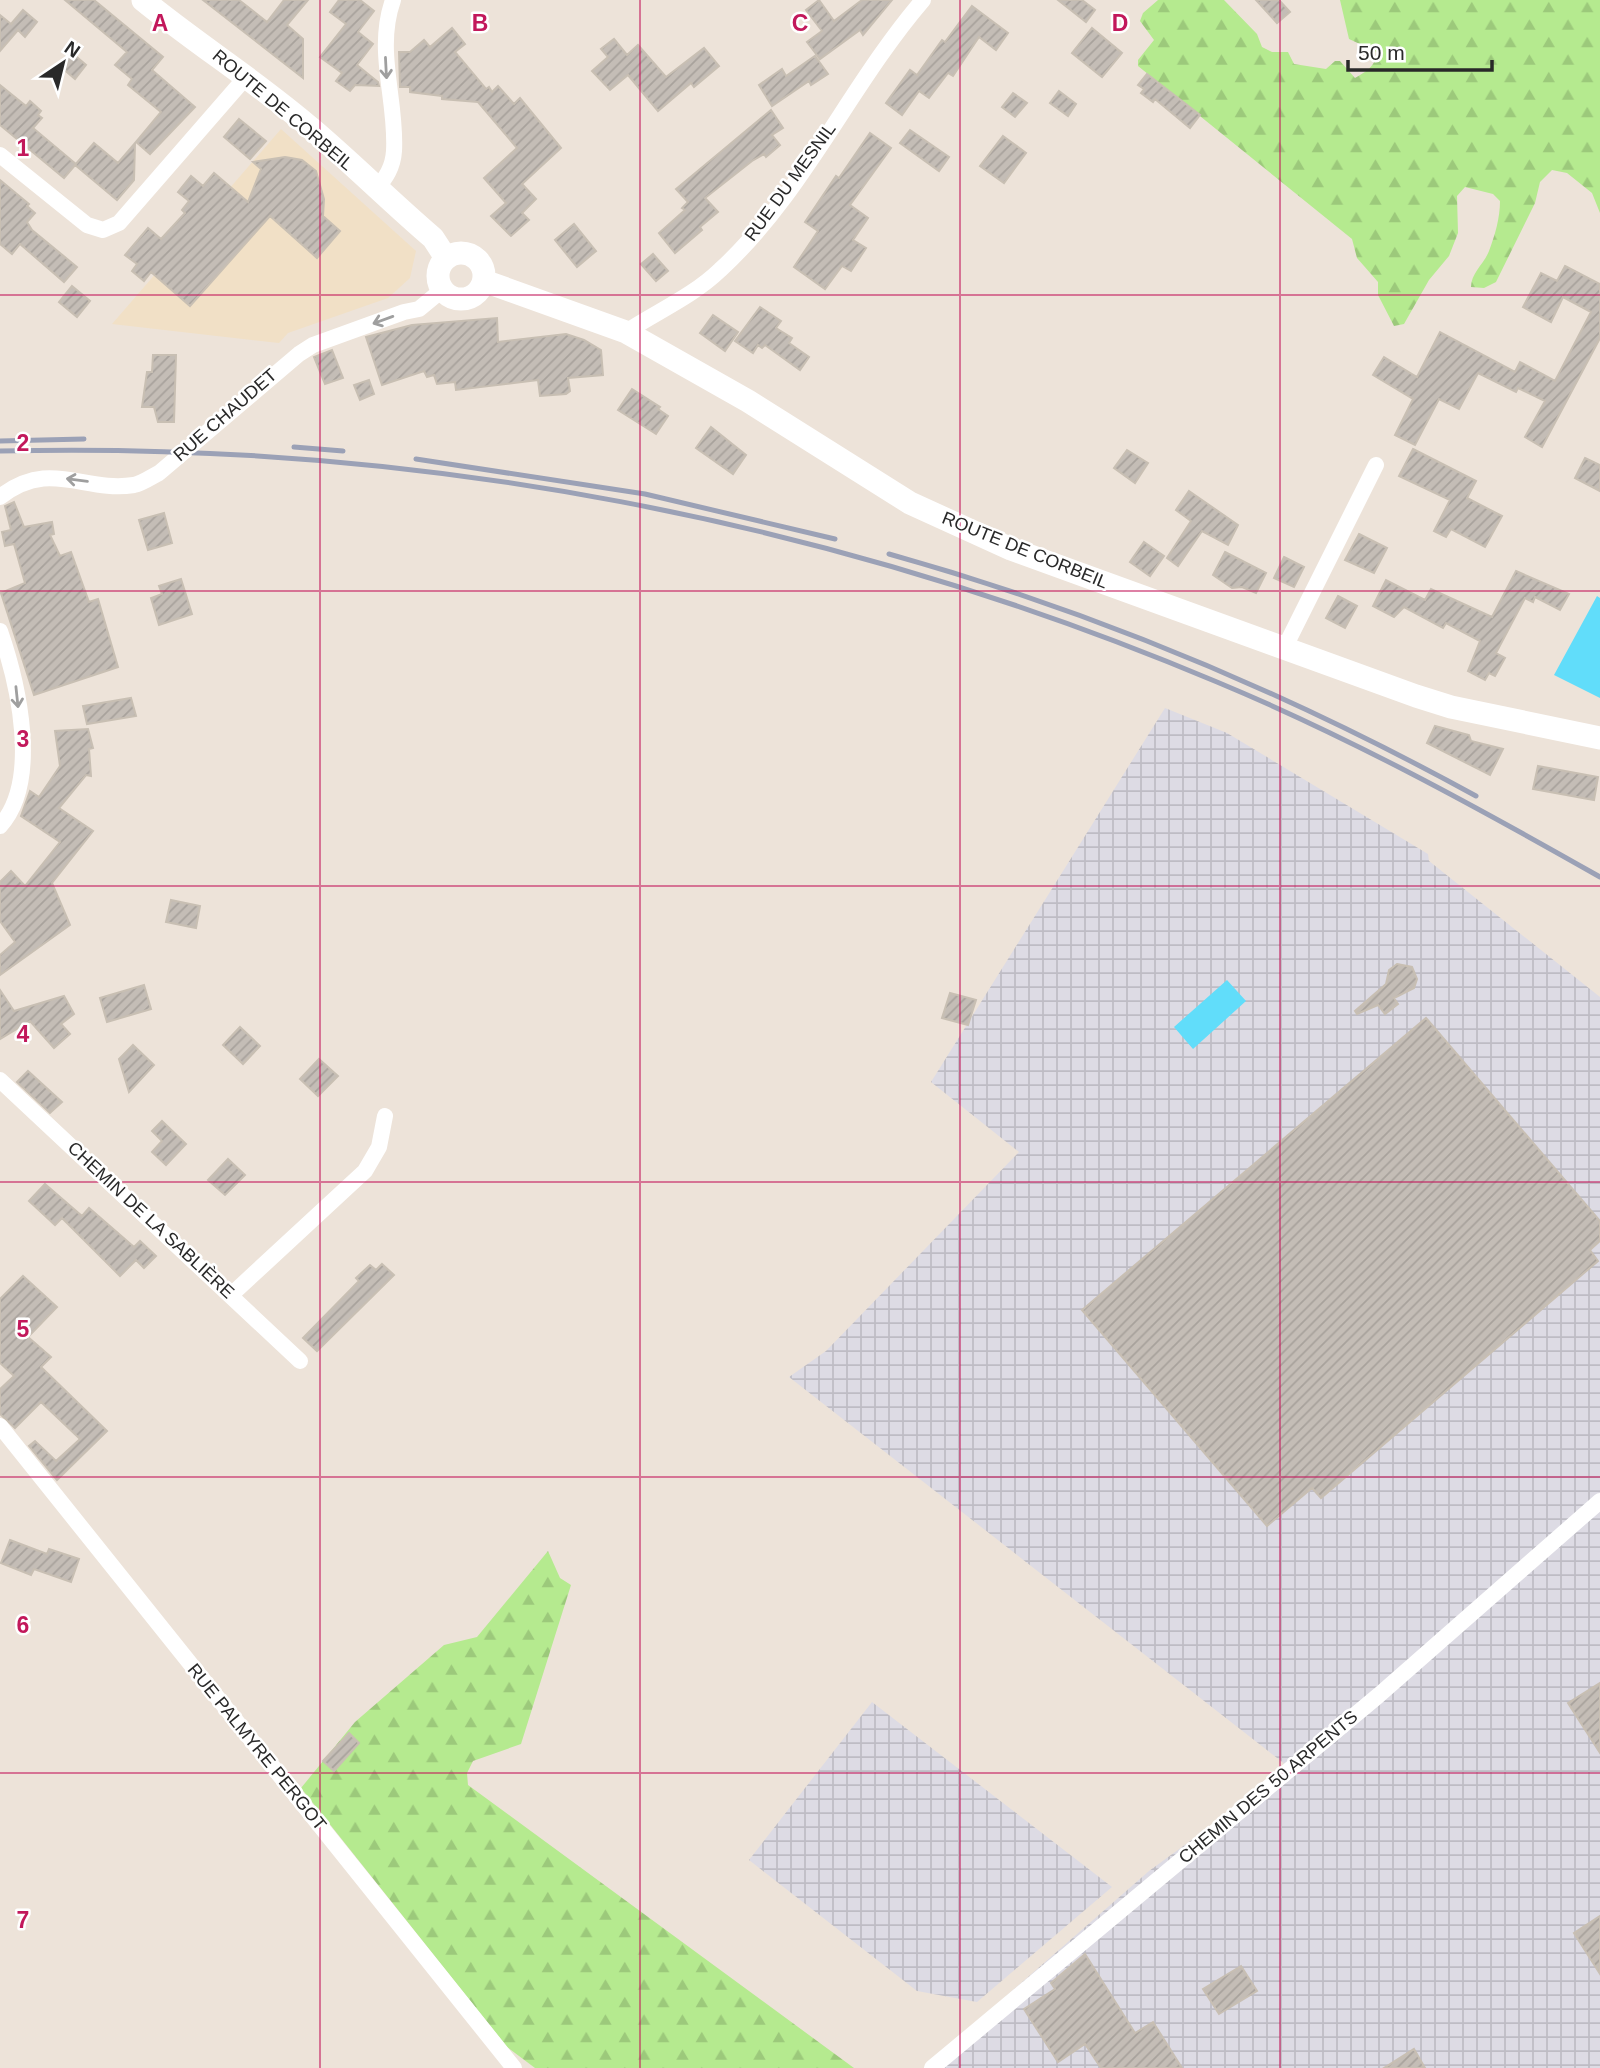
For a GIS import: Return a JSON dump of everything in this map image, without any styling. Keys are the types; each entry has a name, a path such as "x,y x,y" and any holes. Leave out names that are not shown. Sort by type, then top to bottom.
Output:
{"main road":[{"name":"ROUTE DE CORBEIL","path":"142,0 313,129 433,238 446,258"},
{"path":"459,253 473,256 482,267 484,281 476,294 462,300 454,299 442,290 437,276 446,258 459,253"},
{"name":"ROUTE DE CORBEIL","path":"484,281 626,332 748,401 910,503 1011,549 1451,707 1600,738"}],"street":[{"path":"376,189 386,178 394,151 385,65 388,18 393,0"},
{"name":"RUE DU MESNIL","path":"626,332 697,289 743,248 782,199 923,0"},
{"path":"0,155 87,225 103,230 119,223 246,77"},
{"name":"RUE CHAUDET","path":"0,496 29,480 44,478 123,485 144,481 159,473 299,354 339,336 419,309 442,290"},
{"path":"1284,649 1376,466"},
{"path":"0,631 15,677 23,774 7,818 0,826"},
{"name":"CHEMIN DE LA SABLIÈRE","path":"0,1080 300,1361"},
{"path":"231,1295 365,1171 379,1147 385,1116"},
{"name":"RUE PALMYRE PERGOT","path":"0,1426 514,2068"},
{"name":"CHEMIN DES 50 ARPENTS","path":"932,2068 1379,1695 1600,1501"}],"shaded area":[{"path":"281,129 416,251 410,278 388,298 288,333 279,343 112,324"},
{"path":"1165,708 1227,733 1428,854 1429,861 1600,997 1600,2068 924,2068 1149,1871 1290,1768 789,1377 826,1351 1019,1152 931,1082"},
{"path":"872,1702 1112,1887 977,2002 917,1991 749,1860"}],"green space":[{"path":"1158,0 1224,0 1257,34 1262,47 1272,52 1288,52 1294,64 1326,69 1335,61 1340,61 1355,78 1367,71 1377,52 1349,39 1340,0 1600,0 1600,213 1592,193 1567,173 1552,170 1540,182 1535,203 1496,282 1484,288 1471,287 1473,277 1491,245 1500,201 1493,194 1465,187 1457,196 1458,233 1449,256 1429,280 1404,324 1394,326 1378,295 1378,282 1357,258 1352,239 1138,66 1138,60 1154,40 1140,21 1143,13"},
{"path":"548,1551 560,1578 571,1585 521,1744 473,1761 467,1773 468,1785 854,2068 535,2068 507,2047 301,1788 355,1722 444,1645 477,1637"}],"water":[{"path":"1597,596 1600,598 1600,698 1554,675"},
{"path":"1227,980 1246,1001 1193,1049 1174,1027"}],"building":[{"path":"65,0 94,0 163,57 152,70 195,107 150,154 136,142 161,112 128,85 132,79 115,65 127,52"},
{"path":"203,0 239,0 267,22 284,0 308,0 287,25 303,39 303,78"},
{"path":"339,0 360,0 374,11 358,32 373,44 357,65 378,82 379,86 355,85 350,91 336,81 342,73 320,57 346,24 330,12"},
{"path":"819,0 834,21 862,0 892,0 863,35 860,30 820,59 807,42 822,31 806,10"},
{"path":"1058,0 1082,0 1095,10 1086,22"},
{"path":"1256,0 1279,0 1290,12 1277,23"},
{"path":"972,6 1008,33 996,50 979,37 953,76 948,73 929,98 919,91 902,115 886,103 910,70 917,75 942,40 945,42"},
{"path":"23,10 37,22 25,37 18,30 0,51 0,15 11,24"},
{"path":"452,28 465,44 455,52 486,89 489,87 492,92 498,86 514,104 520,98 561,148 522,184 536,199 522,213 529,220 511,236 491,216 506,203 484,178 517,148 478,102 442,99 442,96 410,92 410,87 400,87 399,52 410,52 424,40 430,47"},
{"path":"1092,28 1122,53 1102,77 1072,53"},
{"path":"614,39 627,55 638,45 666,77 704,48 719,66 694,87 691,83 658,111 628,75 610,90 592,71 608,57 601,49"},
{"path":"71,52 86,65 75,79 60,66"},
{"path":"815,56 828,74 811,85 809,81 772,106 759,85 782,69 786,76"},
{"path":"1147,74 1200,115 1190,128 1155,99 1153,102 1141,93 1144,89 1138,85"},
{"path":"0,85 26,106 30,101 41,111 38,115 42,118 33,128 76,164 64,178 0,125"},
{"path":"1059,91 1076,104 1068,116 1050,103"},
{"path":"1013,93 1027,103 1015,117 1002,107"},
{"path":"771,110 783,128 772,135 780,145 766,157 764,154 752,161 705,198 718,212 675,253 659,233 685,210 682,208 688,202 676,189"},
{"path":"239,119 266,141 250,159 224,137"},
{"path":"910,130 949,157 939,171 900,143"},
{"path":"870,133 891,148 850,205 868,218 853,240 866,248 851,271 842,266 825,289 794,267 818,231 805,222"},
{"path":"1003,136 1026,153 1004,183 980,166"},
{"path":"94,143 118,163 135,143 134,180 117,200 75,165"},
{"path":"285,157 302,160 316,171 324,199 323,216 340,231 317,258 270,216 190,306 151,272 144,281 132,271 137,264 125,255 148,228 161,239 185,213 182,210 189,201 178,192 191,176 203,186 214,173 248,202 261,169 253,162"},
{"path":"0,180 29,204 27,206 35,213 27,222 32,230 77,267 64,282 20,244 12,254 0,244"},
{"path":"574,224 596,251 577,267 555,240"},
{"path":"653,254 668,271 656,281 641,264"},
{"path":"1565,266 1600,284 1600,338 1542,447 1525,437 1545,401 1518,388 1516,392 1478,373 1459,409 1439,399 1415,445 1395,435 1413,399 1373,375 1384,357 1417,377 1440,332 1515,372 1520,362 1555,381 1591,312 1563,297 1551,322 1523,307 1541,273 1557,281"},
{"path":"72,286 90,301 77,317 59,302"},
{"path":"760,307 781,321 776,328 792,338 789,343 809,357 800,370 765,345 762,348 758,345 753,353 735,341"},
{"path":"713,315 738,332 725,351 700,333"},
{"path":"497,318 498,342 566,334 584,340 601,350 603,375 568,378 570,391 566,394 540,396 538,380 456,390 455,382 437,384 434,375 427,377 424,371 382,385 366,337 412,325"},
{"path":"332,350 343,378 325,384 314,357"},
{"path":"153,355 176,355 174,422 158,422 154,407 142,407 147,372 152,372"},
{"path":"369,380 374,394 360,400 354,385"},
{"path":"632,389 660,407 658,409 668,416 656,434 618,410"},
{"path":"711,427 746,455 733,474 696,448"},
{"path":"1413,449 1476,481 1467,498 1502,516 1485,547 1451,529 1446,537 1434,531 1450,500 1399,476"},
{"path":"1127,450 1148,463 1135,483 1114,468"},
{"path":"1585,458 1600,465 1600,491 1575,478"},
{"path":"1189,491 1238,525 1228,545 1202,531 1178,566 1167,558 1191,521 1176,510"},
{"path":"14,502 24,527 52,522 54,534 50,535 60,556 71,552 89,602 98,599 118,667 34,695 1,593 25,583 14,544 5,546 2,532 11,530 5,506"},
{"path":"164,513 172,543 148,550 139,520"},
{"path":"1359,534 1387,548 1374,573 1345,560"},
{"path":"1144,542 1164,556 1150,576 1130,562"},
{"path":"1225,552 1266,573 1256,593 1242,587 1232,588 1213,575"},
{"path":"1284,557 1304,567 1294,587 1274,578"},
{"path":"1516,571 1569,594 1560,610 1535,597 1533,602 1525,598 1496,653 1505,658 1495,676 1489,673 1485,680 1468,671 1480,641 1446,623 1443,628 1404,607 1394,617 1373,606 1386,580 1425,600 1431,589 1492,617"},
{"path":"181,579 192,614 159,625 151,598 162,594 159,586"},
{"path":"1338,596 1357,606 1345,628 1326,618"},
{"path":"131,698 136,716 87,724 83,706"},
{"path":"1435,726 1469,735 1471,741 1503,749 1490,775 1427,743"},
{"path":"88,729 93,748 89,749 91,776 86,775 59,808 93,831 52,883 70,925 0,975 0,955 15,942 0,921 0,882 11,871 25,886 60,842 21,816 30,791 39,797 60,766 55,731"},
{"path":"1538,766 1598,777 1594,800 1533,789"},
{"path":"171,900 200,906 196,928 166,922"},
{"path":"1397,964 1412,967 1417,979 1414,988 1394,998 1398,1004 1385,1014 1378,1005 1357,1014 1355,1011 1386,984 1389,970"},
{"path":"144,985 151,1009 107,1022 100,998"},
{"path":"0,990 14,1011 64,996 74,1014 61,1024 70,1034 54,1048 30,1021 0,1039"},
{"path":"950,993 976,1000 968,1025 942,1018"},
{"path":"1426,1018 1600,1221 1600,1241 1590,1250 1598,1261 1321,1498 1312,1488 1267,1526 1082,1310"},
{"path":"240,1027 260,1046 243,1064 223,1045"},
{"path":"133,1045 154,1065 129,1092 119,1059"},
{"path":"319,1059 338,1076 318,1096 300,1079"},
{"path":"28,1071 62,1102 50,1113 17,1082"},
{"path":"162,1121 186,1144 166,1165 152,1152 162,1141 152,1131"},
{"path":"228,1159 245,1175 225,1195 208,1180"},
{"path":"45,1184 82,1216 89,1208 134,1247 140,1241 156,1256 144,1268 136,1260 120,1276 62,1218 55,1225 29,1201"},
{"path":"382,1264 394,1275 317,1351 303,1338 359,1281 356,1278 370,1265 376,1270"},
{"path":"23,1276 57,1307 28,1337 51,1357 41,1367 107,1431 57,1480 29,1446 35,1441 56,1461 80,1439 41,1402 15,1428 0,1414 0,1389 14,1376 0,1363 0,1299"},
{"path":"10,1540 47,1554 49,1549 79,1559 71,1582 34,1569 31,1575 1,1563"},
{"path":"1600,1683 1600,1753 1568,1703"},
{"path":"349,1733 359,1743 334,1771 323,1761"},
{"path":"1600,1916 1600,1974 1574,1933"},
{"path":"1085,1954 1135,2033 1153,2022 1182,2068 1101,2068 1085,2044 1058,2062 1024,2009 1055,1989 1051,1983"},
{"path":"1241,1966 1257,1991 1219,2014 1203,1989"},
{"path":"1414,2049 1425,2068 1384,2068"}],"railway":[{"path":"0,441 84,439"},
{"path":"294,447 343,451"},
{"path":"0,451 156,451 312,460 467,477 620,502 773,535 923,576 1071,625 1217,682 1315,726 1411,774 1600,877"},
{"path":"416,459 645,494 835,539"},
{"path":"889,554 1041,602 1189,658 1334,723 1476,796"}]}
